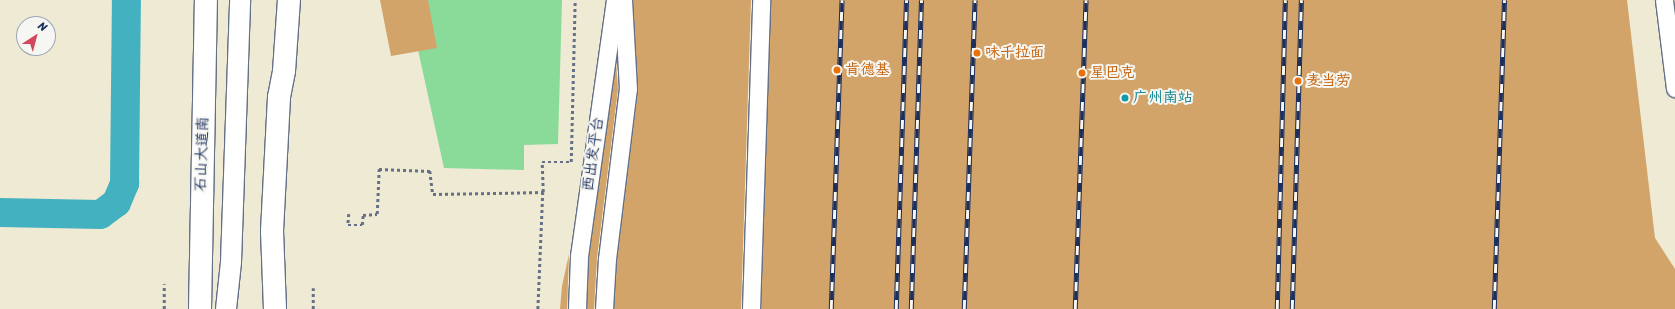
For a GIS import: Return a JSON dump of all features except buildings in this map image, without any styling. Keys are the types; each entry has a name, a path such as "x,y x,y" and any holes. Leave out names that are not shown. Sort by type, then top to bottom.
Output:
{"main road":[{"name":"石山大道南","path":"200,309 206,0"},
{"path":"226,309 231,262 240,0"},
{"path":"275,309 272,231 279,96 284,71 289,0"},
{"path":"259,309 272,231"}],"street":[{"name":"西出发平台","path":"577,309 579,256 615,0"},
{"name":"西出发平台","path":"604,309 607,259 628,89 623,0"},
{"path":"751,309 761,0"},
{"path":"1664,0 1675,88"}],"path":[{"path":"538,309 543,192 542,162 571,162 575,0"},
{"path":"349,214 348,224 362,226 363,214 377,214 379,169 430,171 433,194 543,192"},
{"path":"164,284 164,309"},
{"path":"313,288 313,309"}],"green space":[{"path":"407,0 562,0 558,144 524,145 524,170 444,168"}],"waterway":[{"path":"0,212 100,214 116,202 124,183 126,0"}],"railway":[{"path":"831,309 842,0"},
{"path":"896,309 906,0"},
{"path":"911,309 921,0"},
{"path":"964,309 975,0"},
{"path":"1075,309 1086,0"},
{"path":"1277,309 1285,0"},
{"path":"1292,309 1301,0"},
{"path":"1494,309 1504,0"}],"place":[{"name":"味千拉面","path":"977,53"},
{"name":"肯德基","path":"837,70"},
{"name":"星巴克","path":"1082,73"},
{"name":"麦当劳","path":"1298,81"},
{"name":"广州南站","path":"1125,98"}]}
